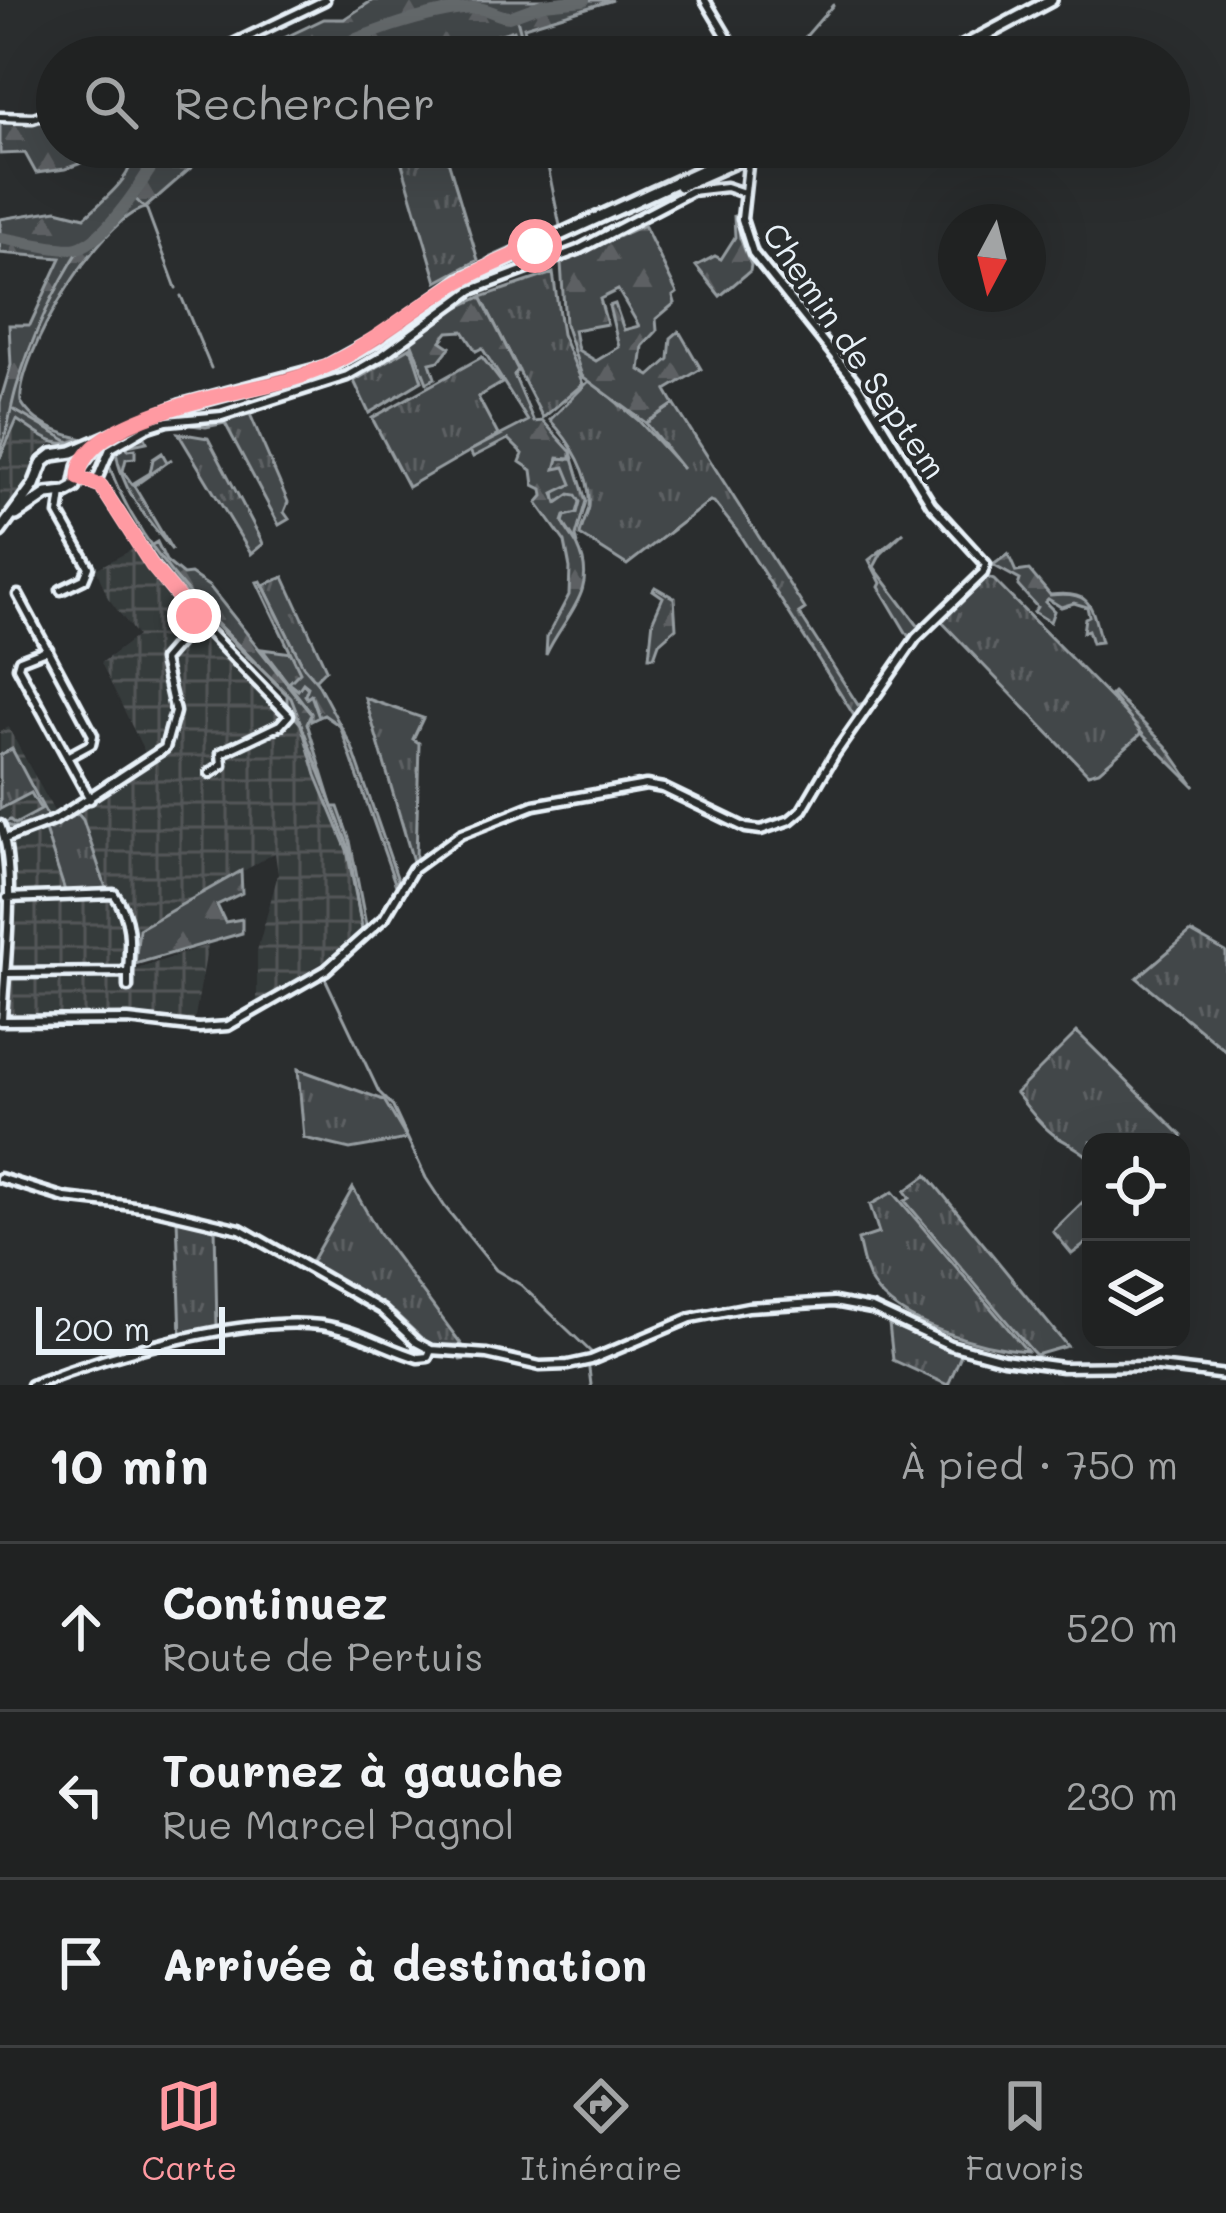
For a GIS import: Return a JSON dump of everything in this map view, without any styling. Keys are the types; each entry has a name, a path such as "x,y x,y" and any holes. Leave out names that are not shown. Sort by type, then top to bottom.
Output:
{"main road":[{"path":"983,36 1051,0"},
{"path":"2,529 47,458 168,410 295,378 344,360 461,280 706,168"},
{"path":"2,529 57,492 75,487 90,451 112,435"},
{"path":"64,454 79,473"},
{"path":"40,474 57,492"}],"street":[{"path":"250,36 325,0"},
{"path":"705,0 727,36"},
{"path":"0,117 36,117"},
{"name":"Chemin de Septem","path":"1,1022 128,1019 199,1028 229,1026 311,981 372,931 420,862 461,834 534,805 646,785 663,788 746,828 779,826 802,810 916,638 983,573 986,564 932,504 858,385 753,254 743,230 745,168"},
{"path":"96,482 110,449 148,427 222,416 347,376 472,290 578,250 692,191 726,187 745,193"},
{"path":"79,473 96,482 152,566 194,616 288,712 286,721 221,753 222,765 210,773"},
{"path":"57,492 59,514 89,569 84,579 61,590"},
{"path":"18,595 94,740 67,757"},
{"path":"5,839 55,820 167,746 175,712 163,660 193,627 194,616"},
{"path":"48,649 20,660 18,667 90,799"},
{"path":"0,825 5,839 7,898 1,1022"},
{"path":"7,898 114,894 130,932 128,987"},
{"path":"5,974 128,972"},
{"path":"0,1178 65,1198 151,1208 240,1229 382,1310 431,1350 488,1354 540,1366 568,1365 691,1318 748,1307 834,1302 872,1310 950,1345 1003,1359 1226,1375"},
{"path":"31,1385 97,1360 270,1325 299,1323 341,1329 418,1358 428,1358 431,1350"}],"shaded area":[{"path":"17,419 53,443 36,454 24,491 0,520 0,458"},
{"path":"133,549 195,624 301,724 347,850 362,927 324,961 257,1004 257,951 278,874 275,853 123,939 123,963 134,970 208,945 194,1022 124,1013 0,1016 0,731 8,727 55,813 146,755 101,663 137,636 108,598 96,569"}],"green space":[{"path":"373,0 613,0 524,27 526,36 516,36 514,30 494,36 288,36 324,19 344,19"},
{"path":"0,120 36,121 36,168 68,168 36,173 25,153 0,154"},
{"path":"130,168 191,168 106,236 65,292 32,354 21,402 47,426 80,438 55,442 17,420 0,458 0,402 11,365 9,325 30,325 61,258 0,253 0,219 57,210 85,217"},
{"path":"403,168 450,168 478,260 437,282"},
{"path":"737,215 750,271 720,296 696,266 715,256 721,259 735,237"},
{"path":"644,225 677,293 675,303 656,319 657,331 643,346 640,370 650,376 669,359 671,338 679,331 701,369 666,390 674,404 646,423 582,376 565,324 561,263","holes":["618,290 639,326 624,330 615,304 609,306 619,347 596,361 578,350 574,330 607,324 600,299"]},
{"path":"553,273 562,334 583,384 543,418 481,297"},
{"path":"481,297 518,370 514,375 534,422 543,421 571,452 571,459 558,458 555,469 565,467 572,484 554,493 557,503 570,494 580,502 577,513 565,516 563,522 578,547 585,578 576,604 546,655 547,637 569,595 565,542 537,503 542,489 534,485 532,470 520,462 523,454 508,439 473,457 470,451 528,421 482,348 476,351 463,331 448,332 441,341 450,347 439,361 430,363 435,378 427,383 410,339 448,312"},
{"path":"411,347 422,381 369,413 354,381"},
{"path":"482,357 502,383 478,397 498,435 408,487 372,418"},
{"path":"590,380 638,420 683,469 646,423 674,404 805,609 799,613 858,705 869,701 910,639 869,560 904,532 874,567 919,627 982,571 931,622 857,717 855,717 714,502 627,565 580,535 589,507 587,483 572,448 550,420"},
{"path":"250,414 288,502 284,512 289,519 279,525 225,423 191,425"},
{"path":"178,433 208,438 263,544 251,554"},
{"path":"144,435 147,442 127,446 135,449 135,458 126,459 123,471 132,484 150,473 153,459 162,453 167,462 172,459 134,486 172,550 137,505 119,466 116,452"},
{"path":"570,449 586,501 578,545 563,522 561,503 556,503 554,471 558,458 571,459"},
{"path":"157,542 166,561 210,587 311,714 307,723 333,807 338,807 350,841 367,930 362,927 347,850 301,724 287,708 287,695 163,568 147,548"},
{"path":"1008,554 1016,572 1029,570 1050,595 1075,595 1088,603 1101,642 1092,643 1088,630 1083,632 1087,607 1074,603 1061,607 1048,599 1045,602 1054,611 1050,622 1034,612 1037,607 1018,586 1020,580 993,565"},
{"path":"984,576 994,580 1141,729 1099,771 1088,774 940,620"},
{"path":"284,577 326,669 315,680 303,666 263,585"},
{"path":"261,581 303,666 317,682 352,747 398,880 395,883 340,726 324,715 319,717 311,695 305,695 308,687 303,683 298,690 289,683 300,672 257,582"},
{"path":"655,587 674,598 676,628 659,643 654,657 649,657 653,620 663,597"},
{"path":"262,649 291,653 301,672 290,682 298,689 302,682 306,686 319,717 311,721 311,713"},
{"path":"1113,693 1166,746 1195,787 1144,736"},
{"path":"365,698 423,718 413,739 419,743 413,861"},
{"path":"12,749 48,817 14,828 4,823 15,824 41,810 31,793 0,809 0,755"},
{"path":"78,814 106,888 65,891 45,830"},
{"path":"241,871 242,893 217,905 225,922 242,919 242,933 135,964 139,929"},
{"path":"1191,932 1226,952 1226,1051 1137,978"},
{"path":"1077,1032 1179,1133 1082,1133 1082,1152 1040,1122 1016,1093"},
{"path":"298,1069 384,1100 407,1139 350,1149 304,1138"},
{"path":"927,1175 1067,1346 1036,1355 905,1201 910,1198 905,1191"},
{"path":"353,1188 380,1235 462,1345 429,1345 395,1313 310,1264"},
{"path":"893,1192 1027,1351 942,1332 902,1312 873,1285 858,1240 879,1233 870,1205"},
{"path":"1082,1203 1082,1247 1072,1254 1053,1231"},
{"path":"177,1217 215,1226 217,1328 181,1337"},
{"path":"889,1324 961,1355 948,1385 893,1360"}],"waterway":[{"path":"364,36 454,10 479,8 509,17 544,4 584,0"},
{"path":"806,36 833,5"},
{"path":"516,15 522,36"},
{"path":"0,238 60,248 89,243 126,205 150,168"},
{"path":"486,259 560,226 548,168"},
{"path":"131,195 147,210 176,288"},
{"path":"0,451 30,350 82,246"},
{"path":"181,296 211,368"},
{"path":"14,410 75,445"},
{"path":"94,456 109,465 123,499 163,562 291,698 349,848 362,931 322,967 325,978 426,1178 496,1270 521,1285 592,1353"},
{"path":"648,1339 663,1333"},
{"path":"460,1360 567,1368 634,1345"},
{"path":"589,1369 591,1385"}],"route":[{"path":"194,616 152,566 101,486 79,478 79,467 90,451 112,435 168,410 284,381 344,360 440,292 535,246"}]}
